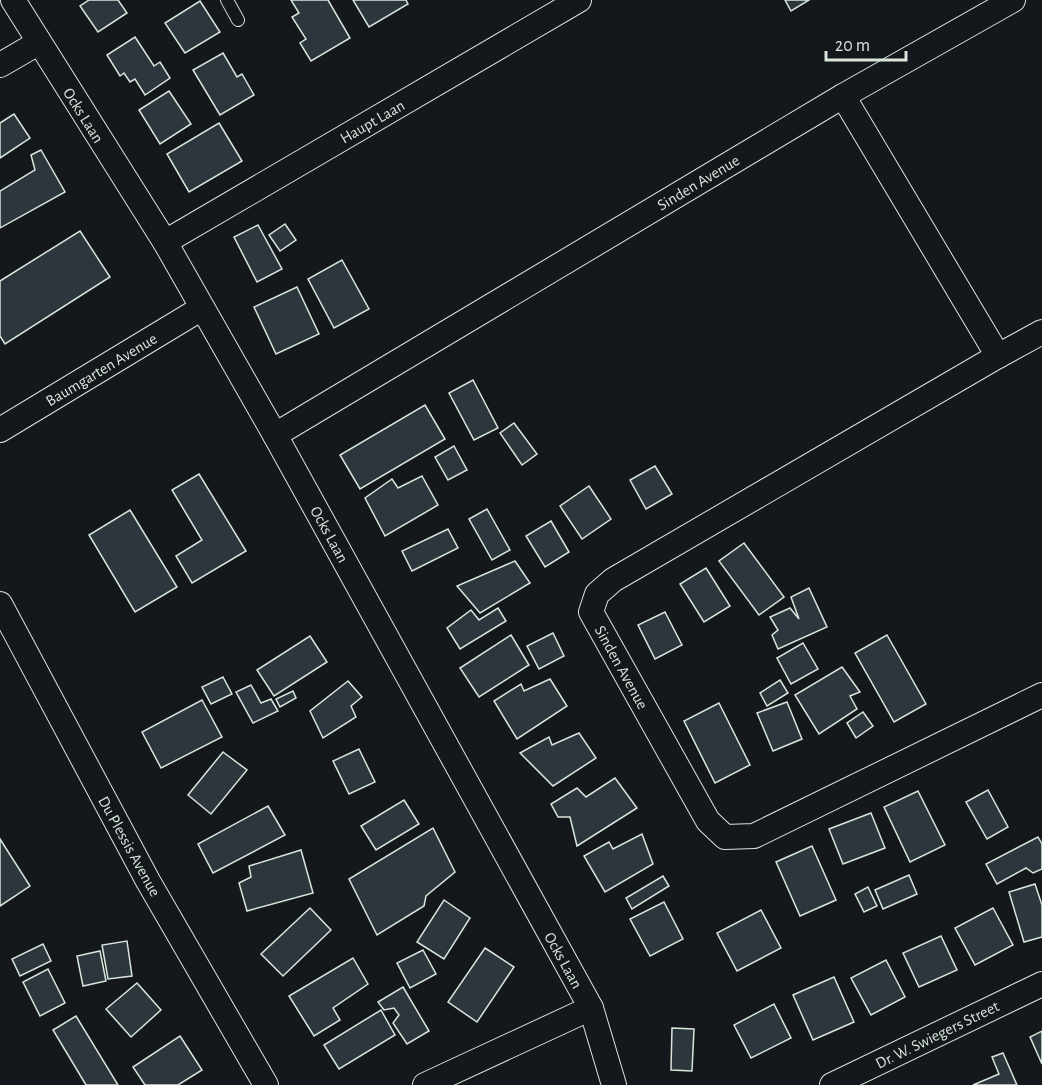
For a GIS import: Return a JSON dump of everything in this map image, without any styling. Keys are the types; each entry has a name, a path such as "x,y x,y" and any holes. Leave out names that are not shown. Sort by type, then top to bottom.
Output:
{"street":[{"name":"Ocks Laan","path":"13,0 165,242 275,435 591,1008 614,1085"},
{"name":"Haupt Laan","path":"165,242 579,0"},
{"name":"Sinden Avenue","path":"275,435 843,96 1013,0"},
{"path":"0,65 38,43"},
{"path":"843,96 998,356"},
{"name":"Baumgarten Avenue","path":"0,430 202,308"},
{"name":"Sinden Avenue","path":"1042,332 613,580 597,594 591,612 708,821 725,837 754,836 1042,695"},
{"name":"Du Plessis Avenue","path":"0,604 148,881 266,1085"},
{"name":"Dr. W. Swiegers Street","path":"832,1085 1042,984"},
{"path":"425,1085 591,1008"}],"lane":[{"path":"227,0 238,20"}],"building":[{"path":"89,0 118,0 127,13 98,32 80,6"},
{"path":"291,0 328,0 350,38 311,61 300,43 306,39 292,17 299,13"},
{"path":"353,0 406,0 408,4 369,27"},
{"path":"785,0 809,0 791,11"},
{"path":"200,1 220,32 185,53 165,23"},
{"path":"135,37 154,66 160,62 170,78 145,95 135,79 130,82 124,73 120,76 107,55"},
{"path":"223,53 237,77 242,74 254,95 220,115 193,70"},
{"path":"169,91 191,124 160,144 139,110"},
{"path":"14,114 30,138 0,158 0,123"},
{"path":"219,123 242,161 189,192 167,154"},
{"path":"41,150 65,192 0,228 0,191 35,170 31,155"},
{"path":"285,224 296,240 280,251 269,235"},
{"path":"258,225 282,269 257,282 234,237"},
{"path":"80,231 110,277 5,344 0,336 0,281"},
{"path":"342,260 369,309 334,328 308,279"},
{"path":"297,287 319,334 276,354 254,307"},
{"path":"473,380 498,428 474,440 449,393"},
{"path":"425,405 445,439 360,489 340,455"},
{"path":"514,423 537,454 522,465 500,433"},
{"path":"454,446 467,470 448,480 435,457"},
{"path":"655,466 672,494 646,509 630,480"},
{"path":"199,474 246,551 192,583 176,556 202,540 172,490"},
{"path":"422,476 438,505 385,536 365,498 392,479 398,488"},
{"path":"589,486 611,519 582,539 560,506"},
{"path":"487,509 510,550 492,560 469,519"},
{"path":"130,510 177,587 135,612 89,535"},
{"path":"551,521 569,552 545,567 526,536"},
{"path":"448,529 458,548 412,571 402,551"},
{"path":"744,543 784,597 759,615 719,561"},
{"path":"515,561 530,583 480,613 457,586"},
{"path":"706,568 730,606 704,622 680,584"},
{"path":"809,588 827,627 778,649 772,635 778,630 770,617 790,608 799,619 791,597"},
{"path":"498,608 506,621 460,649 447,628 471,610 479,620"},
{"path":"665,612 682,645 655,659 638,625"},
{"path":"553,633 564,656 539,669 527,646"},
{"path":"511,635 529,665 479,697 460,668"},
{"path":"887,635 926,704 894,722 855,653"},
{"path":"310,636 327,662 274,696 257,670"},
{"path":"803,643 818,669 791,684 777,658"},
{"path":"842,667 860,692 850,696 857,709 819,734 795,695"},
{"path":"223,677 232,694 211,704 202,687"},
{"path":"550,679 567,706 517,739 494,701 521,684 524,691"},
{"path":"780,680 788,693 767,706 760,693"},
{"path":"348,681 362,697 351,706 356,717 323,738 310,711"},
{"path":"251,685 261,703 271,699 278,711 253,723 236,692"},
{"path":"293,691 296,698 280,707 276,699"},
{"path":"202,700 222,737 161,768 142,732"},
{"path":"787,702 802,739 773,751 757,713"},
{"path":"719,703 750,765 715,783 684,721"},
{"path":"863,712 873,726 856,738 847,723"},
{"path":"579,733 596,758 553,786 520,753 549,737 552,745"},
{"path":"359,749 375,782 349,794 333,761"},
{"path":"223,752 247,770 211,814 188,795"},
{"path":"615,778 637,808 577,846 570,817 558,817 551,804 577,788 586,797"},
{"path":"988,790 1008,827 987,839 966,802"},
{"path":"918,791 945,845 910,862 884,807"},
{"path":"404,800 419,824 376,850 361,826"},
{"path":"268,806 285,835 213,873 198,844"},
{"path":"871,813 885,848 843,864 829,829"},
{"path":"433,828 455,872 426,896 424,906 377,935 349,879"},
{"path":"642,834 653,864 605,892 584,856 609,842 613,849"},
{"path":"1038,837 1042,844 1042,869 1033,873 1026,868 997,884 986,864"},
{"path":"0,839 30,886 0,906"},
{"path":"812,846 836,900 800,916 776,862"},
{"path":"301,850 313,893 247,911 239,883 251,877 249,866"},
{"path":"909,875 917,894 883,909 875,890"},
{"path":"663,876 669,886 632,909 626,898"},
{"path":"1035,884 1042,905 1042,937 1024,942 1009,892"},
{"path":"868,887 877,906 864,912 855,894"},
{"path":"444,900 470,918 444,959 417,942"},
{"path":"664,902 683,939 650,956 630,919"},
{"path":"310,908 331,930 283,976 261,954"},
{"path":"993,908 1013,945 975,965 955,928"},
{"path":"761,910 781,948 737,971 717,933"},
{"path":"941,936 957,970 919,987 903,953"},
{"path":"127,941 132,976 108,979 102,945"},
{"path":"43,944 51,961 20,976 12,959"},
{"path":"485,948 514,967 477,1022 448,1002"},
{"path":"423,950 436,974 410,988 397,963"},
{"path":"100,951 106,981 83,986 77,956"},
{"path":"353,958 368,984 333,1008 340,1020 314,1036 289,996"},
{"path":"886,960 905,997 871,1015 851,978"},
{"path":"48,969 65,1003 40,1016 23,982"},
{"path":"834,977 854,1022 813,1040 793,995"},
{"path":"137,983 161,1010 131,1037 106,1009"},
{"path":"403,987 429,1031 407,1044 393,1023 399,1015 394,1008 384,1010 378,1002"},
{"path":"774,1004 791,1038 751,1058 734,1025"},
{"path":"381,1010 395,1035 339,1069 324,1045"},
{"path":"76,1016 118,1085 86,1085 53,1030"},
{"path":"672,1028 694,1029 692,1071 671,1070"},
{"path":"1042,1031 1042,1064 1030,1037"},
{"path":"180,1036 202,1070 178,1085 145,1085 133,1067"},
{"path":"1003,1053 1017,1085 973,1085 999,1074 992,1057"}]}
